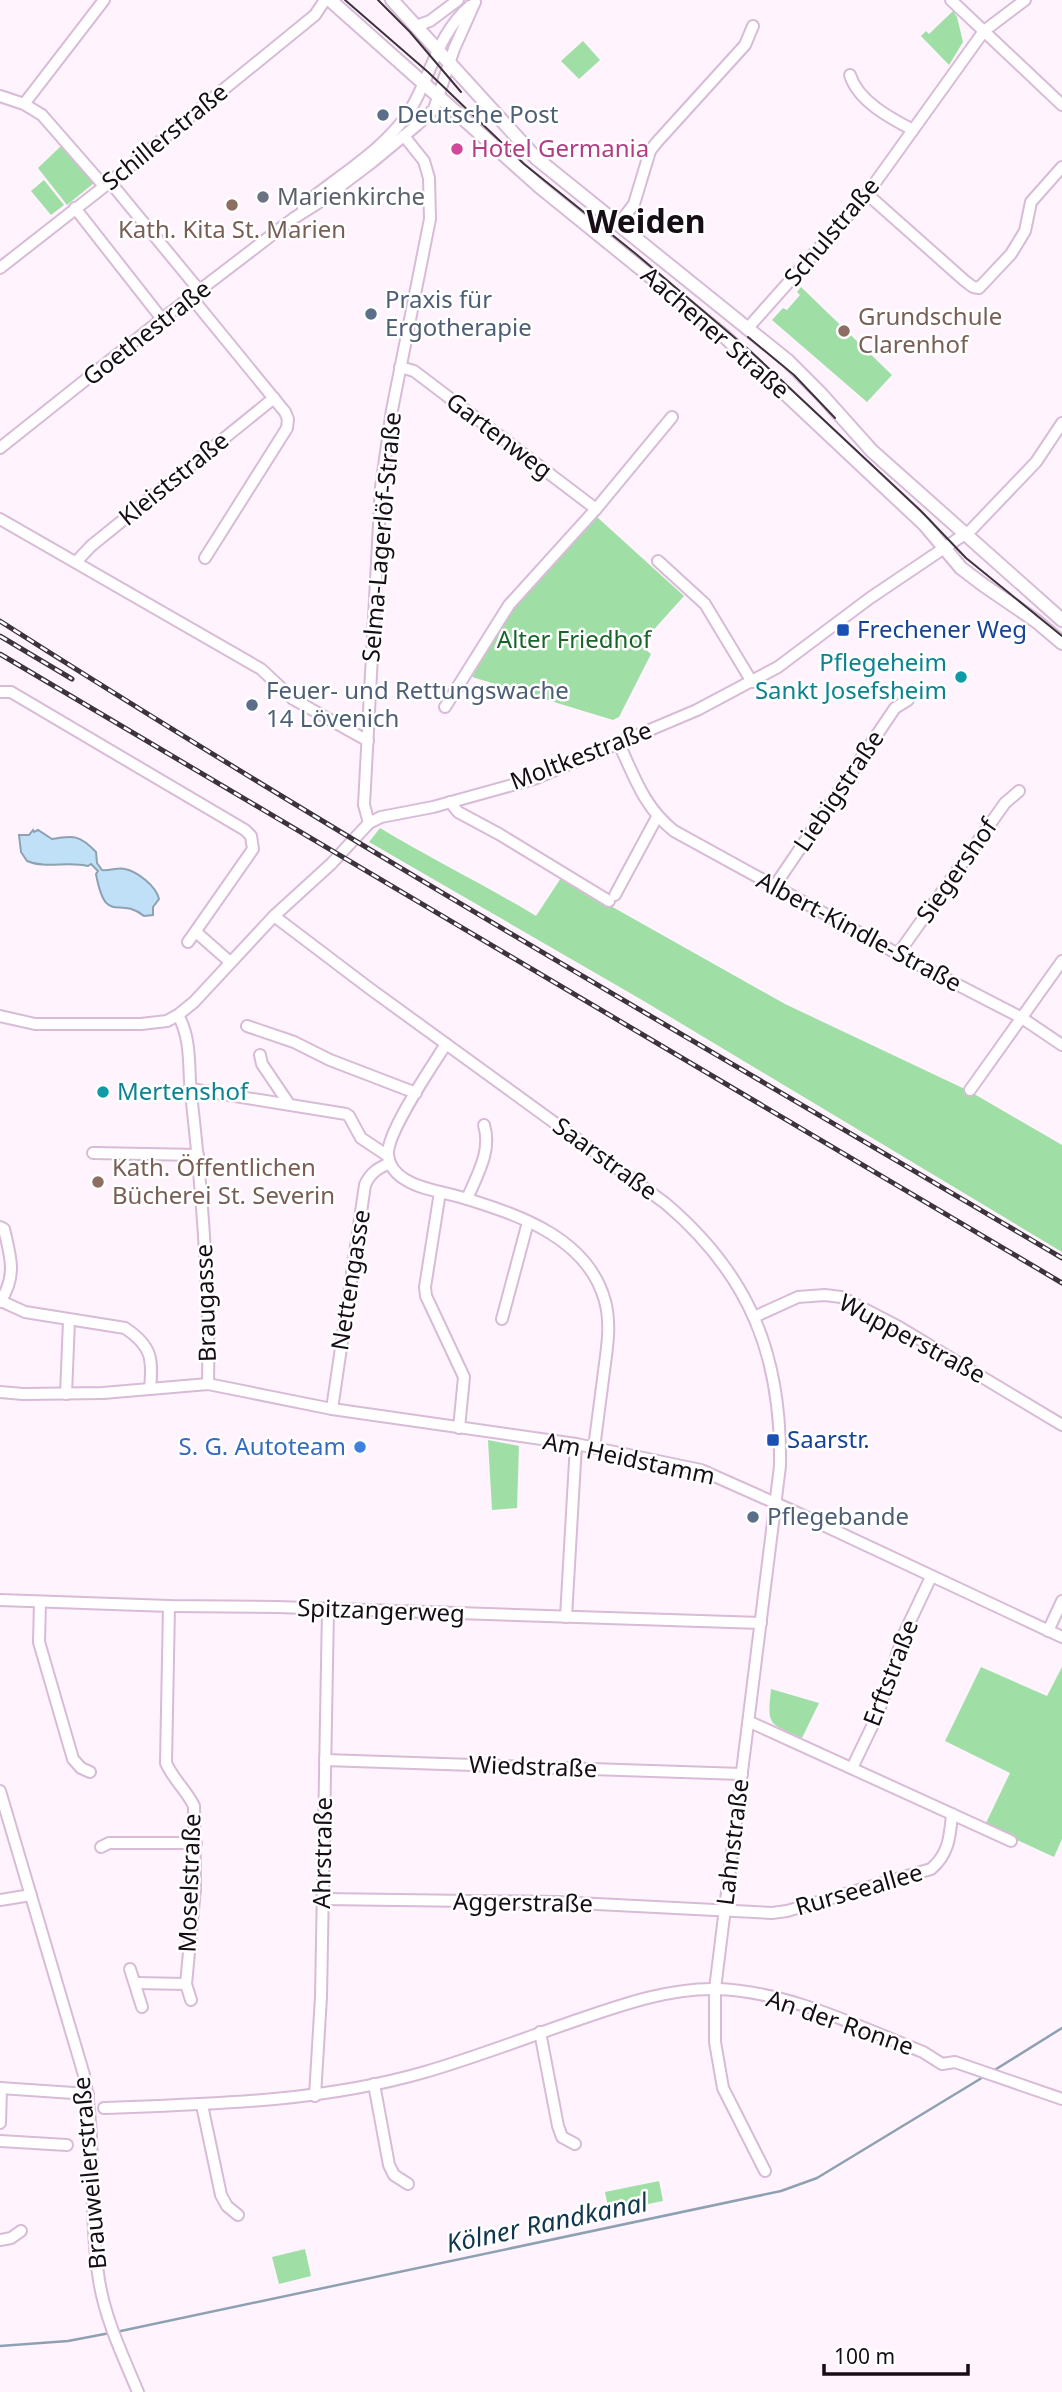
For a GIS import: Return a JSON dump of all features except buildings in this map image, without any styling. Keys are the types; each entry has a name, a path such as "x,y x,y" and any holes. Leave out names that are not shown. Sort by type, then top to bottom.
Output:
{"main road":[{"name":"Aachener Straße","path":"330,0 569,211 728,340 925,525 961,568 1036,621 1062,643"},
{"name":"Aachener Straße","path":"392,0 527,149 806,379 872,451 1062,620"}],"street":[{"path":"24,104 104,0"},
{"name":"Schillerstraße","path":"0,268 316,15 325,0"},
{"path":"416,26 430,21 458,0"},
{"path":"951,0 1062,105"},
{"name":"Schulstraße","path":"747,329 867,194 984,31 1025,0"},
{"name":"Goethestraße","path":"294,218 312,198 393,134 410,111 453,22 476,1"},
{"name":"Goethestraße","path":"0,448 162,319 404,136 434,109 449,62 476,1"},
{"path":"618,225 634,204 650,151 745,45 753,26"},
{"path":"850,75 854,87 863,96 895,121 913,130"},
{"name":"Kleiststraße","path":"0,96 24,104 51,123 107,184 285,412 288,419 286,428 205,558"},
{"name":"Selma-Lagerlöf-Straße","path":"369,823 365,805 381,487 400,367 431,204 429,178 424,161 404,136"},
{"path":"867,194 965,281 979,288 1011,254 1025,231 1031,202 1062,167"},
{"path":"75,208 162,319"},
{"name":"Gartenweg","path":"400,367 414,371 596,509"},
{"name":"Kleiststraße","path":"76,562 91,546 274,398"},
{"path":"445,707 509,606 596,509 672,417"},
{"path":"944,548 964,535 1036,462 1062,423"},
{"path":"0,519 261,669 293,699 368,741"},
{"name":"Moltkestraße","path":"369,823 381,817 433,807 534,779 697,710 752,682 803,649 870,598 944,548"},
{"path":"657,561 705,604 752,682"},
{"path":"0,692 10,692 57,718 251,836 253,849 188,942"},
{"name":"Liebigstraße","path":"774,887 895,708 908,700"},
{"name":"Albert-Kindle-Straße","path":"620,744 647,803 657,817 674,831 898,954 1022,1018 1062,1045"},
{"name":"Siegershof","path":"898,954 1005,803 1019,791"},
{"path":"450,802 458,812 612,898 657,817"},
{"path":"0,1016 35,1024 141,1024 157,1023 178,1016 274,916 331,864 369,823"},
{"name":"Saarstraße","path":"274,916 628,1176 692,1227 717,1255 740,1288 754,1317 773,1371 781,1428 776,1503"},
{"path":"196,932 230,962"},
{"path":"970,1090 1062,961"},
{"name":"Braugasse","path":"178,1016 188,1042 198,1155 209,1344 208,1384"},
{"path":"247,1026 294,1042 330,1060 416,1093"},
{"path":"389,1159 391,1138 446,1044"},
{"path":"260,1055 262,1064 289,1104"},
{"path":"191,1089 349,1116 361,1138 389,1159 394,1170 408,1182 467,1199 528,1222 552,1234 578,1253 589,1266 605,1300 608,1321 608,1341 594,1448"},
{"path":"467,1199 486,1147 484,1125"},
{"path":"93,1153 198,1155"},
{"name":"Nettengasse","path":"332,1409 365,1185 369,1176 389,1159"},
{"path":"440,1192 425,1287 426,1296 464,1377 459,1428"},
{"path":"502,1319 528,1222"},
{"path":"0,1227 4,1229 12,1274 8,1289 0,1301 25,1312 125,1328 137,1336 153,1361 150,1389"},
{"name":"Wupperstraße","path":"754,1317 797,1297 825,1294 841,1297 899,1327 1062,1425"},
{"path":"66,1394 69,1321"},
{"name":"Am Heidstamm","path":"0,1392 103,1393 208,1384 332,1409 576,1444 701,1470 1062,1637"},
{"path":"565,1617 576,1444"},
{"name":"Lahnstraße","path":"765,2171 723,2088 715,2042 715,1989 776,1503"},
{"name":"Erftstraße","path":"852,1769 878,1714 903,1636 931,1577"},
{"name":"Spitzangerweg","path":"0,1600 761,1623"},
{"path":"1048,1631 1062,1601"},
{"path":"40,1602 39,1642 43,1660 73,1759 81,1768 90,1772"},
{"name":"Moselstraße","path":"169,1606 166,1762 171,1774 194,1806 195,1889 186,1984 191,2000"},
{"name":"Ahrstraße","path":"315,2096 321,1997 328,1609"},
{"path":"750,1722 1011,1841"},
{"name":"Wiedstraße","path":"325,1760 742,1774"},
{"name":"Brauweilerstraße","path":"0,1791 88,2094 99,2278 114,2332 138,2392"},
{"name":"Rurseeallee","path":"725,1910 772,1913 787,1911 931,1869 947,1852 952,1814"},
{"path":"102,1847 109,1843 196,1843"},
{"path":"0,1900 31,1895"},
{"name":"Aggerstraße","path":"321,1899 557,1902 725,1910"},
{"path":"130,1969 142,2007"},
{"path":"136,1983 186,1984"},
{"name":"An der Ronne","path":"104,2108 202,2105 315,2096 426,2072 625,2003 715,1989 779,1998 923,2052 942,2064 955,2062 1062,2099"},
{"path":"540,2032 558,2126 562,2137 575,2144"},
{"path":"374,2084 389,2165 394,2175 408,2184"},
{"path":"0,2123 1,2088 88,2094"},
{"path":"202,2105 221,2195 238,2215"},
{"path":"0,2141 67,2144"},
{"path":"0,2240 11,2238 21,2231"}],"green space":[{"path":"953,11 963,42 949,65 921,36 926,31 929,34"},
{"path":"583,41 600,60 579,79 561,61"},
{"path":"61,146 94,183 67,205 38,168"},
{"path":"44,180 64,205 51,215 31,191"},
{"path":"801,287 892,375 867,402 772,320 783,308 787,310 800,295 797,292"},
{"name":"Alter Friedhof","path":"597,517 684,596 640,645 651,654 619,717 613,720 472,677 511,611"},
{"path":"380,828 536,916 561,878 785,1004 969,1091 1062,1145 1062,1252 642,1000 369,842"},
{"path":"488,1440 519,1446 517,1508 492,1510"},
{"path":"981,1667 1047,1696 1062,1667 1062,1839 1054,1857 985,1825 1010,1773 945,1741"},
{"path":"771,1689 819,1703 802,1738 773,1722 770,1717"},
{"path":"659,2181 663,2201 609,2212 605,2192"},
{"path":"305,2249 311,2276 279,2284 272,2257"}],"water":[{"path":"33,830 38,830 52,839 81,839 96,852 97,863 102,870 122,869 141,876 154,889 159,899 153,907 153,915 144,916 135,910 109,905 100,890 96,874 98,871 91,864 41,864 27,861 21,852 19,835 29,835"}],"waterway":[{"name":"Kölner Randkanal","path":"993,2071 1062,2028"},
{"name":"Kölner Randkanal","path":"116,2332 781,2191 817,2178 985,2076"},
{"name":"Kölner Randkanal","path":"0,2346 68,2341 110,2333"}],"tram line":[{"path":"345,0 428,72 524,164 748,349 921,511 966,558 1062,636"},
{"path":"378,0 410,32 461,92"},
{"path":"748,337 794,375 835,418"}],"railway":[{"path":"0,621 395,865 1062,1258"},
{"path":"0,636 72,679"},
{"path":"0,654 1062,1283"}],"place":[{"name":"Deutsche Post","path":"383,115"},
{"name":"Hotel Germania","path":"457,149"},
{"name":"Marienkirche","path":"263,197"},
{"name":"Kath. Kita St. Marien","path":"232,205"},
{"name":"Praxis für Ergotherapie","path":"371,314"},
{"name":"Grundschule Clarenhof","path":"844,331"},
{"name":"Frechener Weg","path":"843,630"},
{"name":"Pflegeheim Sankt Josefsheim","path":"961,677"},
{"name":"Feuer- und Rettungswache 14 Lövenich","path":"252,705"},
{"name":"Mertenshof","path":"103,1092"},
{"name":"Kath. Öffentlichen Bücherei St. Severin","path":"98,1182"},
{"name":"Saarstr.","path":"773,1440"},
{"name":"S. G. Autoteam","path":"360,1447"},
{"name":"Pflegebande","path":"753,1517"}],"district":[{"name":"Weiden","path":"646,222"}]}
